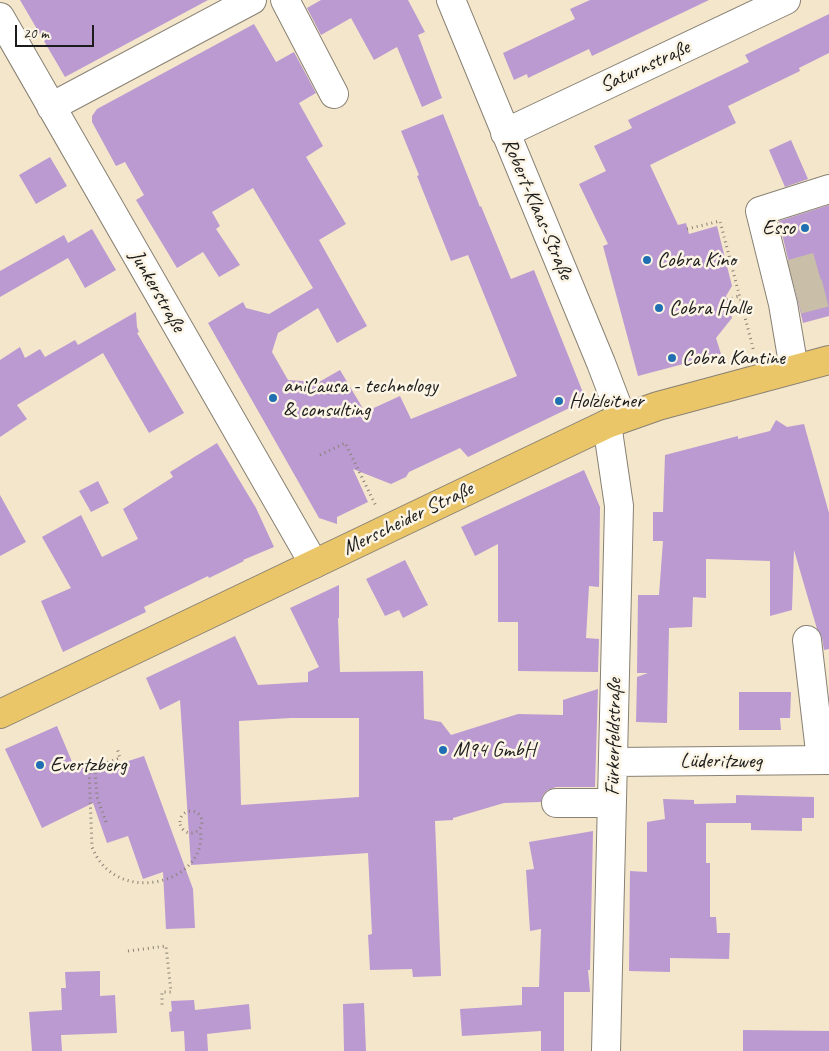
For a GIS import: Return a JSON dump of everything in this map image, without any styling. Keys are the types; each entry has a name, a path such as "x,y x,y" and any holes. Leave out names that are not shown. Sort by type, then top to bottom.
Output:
{"main road":[{"name":"Merscheider Straße","path":"0,714 615,422 658,406 829,360"}],"street":[{"path":"51,106 252,0"},
{"path":"285,0 334,94"},
{"name":"Robert-Klaas-Straße","path":"451,0 597,354 615,422"},
{"name":"Saturnstraße","path":"505,133 786,0"},
{"name":"Junkerstraße","path":"0,17 314,564"},
{"path":"794,369 791,302 784,276 760,211 829,189"},
{"name":"Fürkerfeldstraße","path":"606,1051 619,506 615,422"},
{"path":"807,640 825,760"},
{"name":"Lüderitzweg","path":"613,762 825,760"},
{"path":"556,803 612,803"}],"path":[{"path":"688,229 720,221 754,352"},
{"path":"727,300 739,296"},
{"path":"320,455 345,443 376,507"},
{"path":"117,748 120,758 89,770 92,846 101,864 114,874 132,882 147,883 162,880 186,868 196,853 201,839 200,830 203,819 199,813 188,810 182,814 180,826 185,832 193,833 200,830"},
{"path":"96,767 97,797 106,822"},
{"path":"128,951 166,946 171,992 162,992 162,1008"}],"building":[{"path":"20,0 208,0 65,77"},
{"path":"321,0 408,0 425,32 418,35 442,98 422,107 397,47 374,60 351,18 321,35 307,8"},
{"path":"590,0 709,0 592,56 589,49 528,78 527,74 514,80 503,53 575,19 570,9"},
{"path":"829,14 829,53 799,68 800,71 728,106 736,123 650,165 678,225 686,223 689,234 717,226 732,286 726,296 732,318 716,338 721,354 638,376 603,246 608,244 579,184 606,171 594,146 632,128 628,120 749,62 745,55"},
{"path":"254,24 276,62 294,52 316,93 299,103 323,146 306,157 346,224 319,240 367,326 337,343 318,308 278,333 272,352 288,380 319,382 340,370 365,412 400,396 411,419 517,376 468,255 451,261 401,131 443,114 511,279 534,270 586,400 468,457 460,448 409,472 406,477 391,484 353,469 368,502 337,517 337,524 319,518 208,323 243,302 246,308 269,314 313,288 253,188 212,212 220,226 216,229 240,265 219,277 203,252 177,268 136,200 144,195 125,162 116,166 92,122 92,116 97,109"},
{"path":"791,140 808,179 785,187 769,150"},
{"path":"50,157 67,186 36,204 19,175"},
{"path":"829,205 829,316 803,323 779,221"},
{"path":"92,229 116,270 85,288 68,258 0,297 0,271 64,235 68,243"},
{"path":"136,312 139,332 137,333 184,413 149,433 103,353 17,405 27,419 0,437 0,360 20,347 25,358 40,349 45,357 75,340 78,345"},
{"path":"776,420 787,427 804,424 829,513 829,649 824,650 822,638 817,629 794,550 792,610 770,616 770,561 706,559 706,598 693,597 692,627 669,628 667,723 636,722 637,677 648,673 637,673 638,595 659,595 663,541 653,541 653,512 663,512 665,455 738,436 738,439 770,431"},
{"path":"217,443 256,508 274,547 144,607 146,612 63,652 41,601 71,588 42,537 81,515 102,557 138,539 123,509 173,477 170,472"},
{"path":"584,470 600,507 599,587 589,586 586,638 599,639 598,672 518,671 518,622 498,622 498,544 475,556 461,527"},
{"path":"98,481 109,503 91,512 79,491"},
{"path":"0,495 26,542 0,556"},
{"path":"405,560 428,605 403,618 399,610 385,616 366,579"},
{"path":"339,585 340,672 423,671 424,719 441,722 451,735 518,714 563,715 563,700 598,689 595,787 556,787 548,790 543,795 541,802 504,803 453,818 453,820 435,821 441,976 413,977 412,969 370,970 368,935 372,934 368,853 191,865 180,700 160,710 146,678 235,636 258,685 308,682 308,672 319,667 290,608","holes":["291,718 359,718 359,797 241,805 239,721"]},
{"path":"739,692 791,692 790,718 780,718 781,730 739,730"},
{"path":"57,726 73,764 84,764 84,775 144,756 193,889 195,928 166,929 163,872 143,879 128,836 107,843 93,803 42,828 5,749"},
{"path":"736,795 814,797 814,818 802,818 802,831 751,830 751,823 706,823 706,863 710,863 710,917 716,917 717,933 730,933 729,959 670,958 670,972 629,971 630,871 647,872 647,822 665,819 663,799 694,800 694,804 736,803"},
{"path":"593,831 590,970 588,970 590,992 564,992 564,1051 541,1051 541,1031 462,1036 460,1009 522,1005 522,987 539,987 541,929 530,931 526,870 534,869 529,842"},
{"path":"100,971 100,996 115,995 117,1033 61,1035 62,1051 32,1051 29,1012 62,1010 61,988 66,988 65,972"},
{"path":"194,1000 195,1010 249,1004 251,1029 207,1034 208,1051 185,1051 184,1031 171,1032 169,1012 172,1011 171,1001"},
{"path":"364,1003 366,1051 344,1051 343,1004"},
{"path":"743,1030 829,1031 829,1051 743,1051"}],"tunnel":[{"path":"790,274 829,263"},
{"path":"798,300 829,292"}],"place":[{"name":"Esso","path":"805,228"},
{"name":"Cobra Kino","path":"647,260"},
{"name":"Cobra Halle","path":"659,308"},
{"name":"Cobra Kantine","path":"672,358"},
{"name":"aniCausa - technology & consulting","path":"273,398"},
{"name":"Holzleitner","path":"559,401"},
{"name":"M94 GmbH","path":"443,750"},
{"name":"Evertzberg","path":"40,765"}]}
